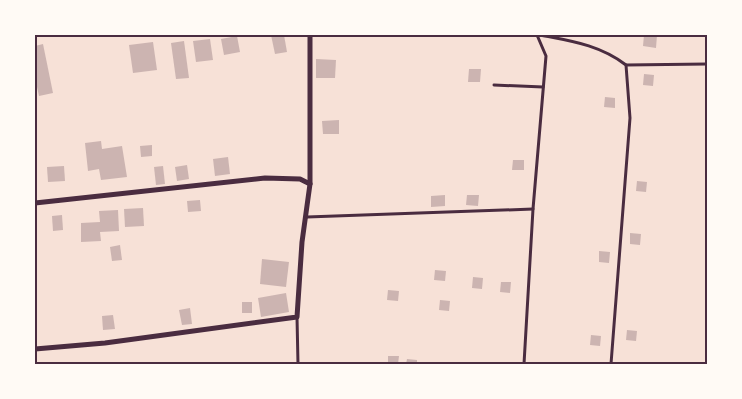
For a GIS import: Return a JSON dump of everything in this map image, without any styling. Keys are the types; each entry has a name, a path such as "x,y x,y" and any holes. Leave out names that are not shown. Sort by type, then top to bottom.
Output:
{"street":[{"path":"35,349 105,343 297,317 302,242 307,217 310,184 310,35"},
{"path":"35,203 265,178 300,179 310,184"}],"lane":[{"path":"524,364 533,209 546,56 539,35 584,44 613,56 626,66 707,64"},
{"path":"611,364 630,118 626,66"},
{"path":"494,85 543,87"},
{"path":"307,217 533,209"},
{"path":"297,317 298,364"}],"building":[{"path":"271,35 284,35 287,52 275,54"},
{"path":"644,35 657,35 656,48 643,46"},
{"path":"237,36 240,52 224,55 221,39"},
{"path":"210,39 213,60 196,62 193,41"},
{"path":"184,41 189,78 176,79 171,43"},
{"path":"153,42 157,70 133,73 129,45"},
{"path":"43,44 53,93 39,96 35,78 35,46"},
{"path":"316,59 336,60 335,78 316,78"},
{"path":"469,69 481,69 480,82 468,82"},
{"path":"644,74 654,75 653,86 643,85"},
{"path":"605,97 615,98 615,108 604,107"},
{"path":"339,120 339,134 323,134 322,121"},
{"path":"101,141 102,149 122,146 127,177 101,180 99,169 88,171 85,143"},
{"path":"152,145 152,156 141,157 140,146"},
{"path":"228,157 230,174 215,176 213,159"},
{"path":"513,160 524,160 524,170 512,170"},
{"path":"187,165 189,179 177,181 175,167"},
{"path":"64,166 65,181 48,182 47,167"},
{"path":"163,166 165,184 156,185 154,167"},
{"path":"637,181 647,182 646,192 636,191"},
{"path":"445,195 445,206 431,207 431,196"},
{"path":"467,195 479,195 478,206 466,205"},
{"path":"200,200 201,211 188,212 187,201"},
{"path":"143,208 144,226 125,227 124,209"},
{"path":"118,210 119,231 100,232 101,241 81,242 81,223 100,222 99,211"},
{"path":"62,215 63,230 53,231 52,216"},
{"path":"630,233 641,234 640,245 630,244"},
{"path":"120,245 122,260 112,261 110,247"},
{"path":"599,251 610,252 609,263 599,262"},
{"path":"262,259 289,262 286,287 260,284"},
{"path":"435,270 446,271 445,281 434,280"},
{"path":"473,277 483,278 482,289 472,288"},
{"path":"501,282 511,282 510,293 500,292"},
{"path":"388,290 399,291 398,301 387,300"},
{"path":"286,293 289,312 261,317 258,298"},
{"path":"440,300 450,301 449,311 439,310"},
{"path":"242,302 252,302 252,313 242,313"},
{"path":"190,308 192,324 182,325 179,310"},
{"path":"113,315 115,329 103,330 102,316"},
{"path":"627,330 637,331 636,341 626,340"},
{"path":"591,335 601,336 600,346 590,345"},
{"path":"388,356 399,356 398,364 388,364"},
{"path":"407,359 417,360 417,364 406,364"}]}
